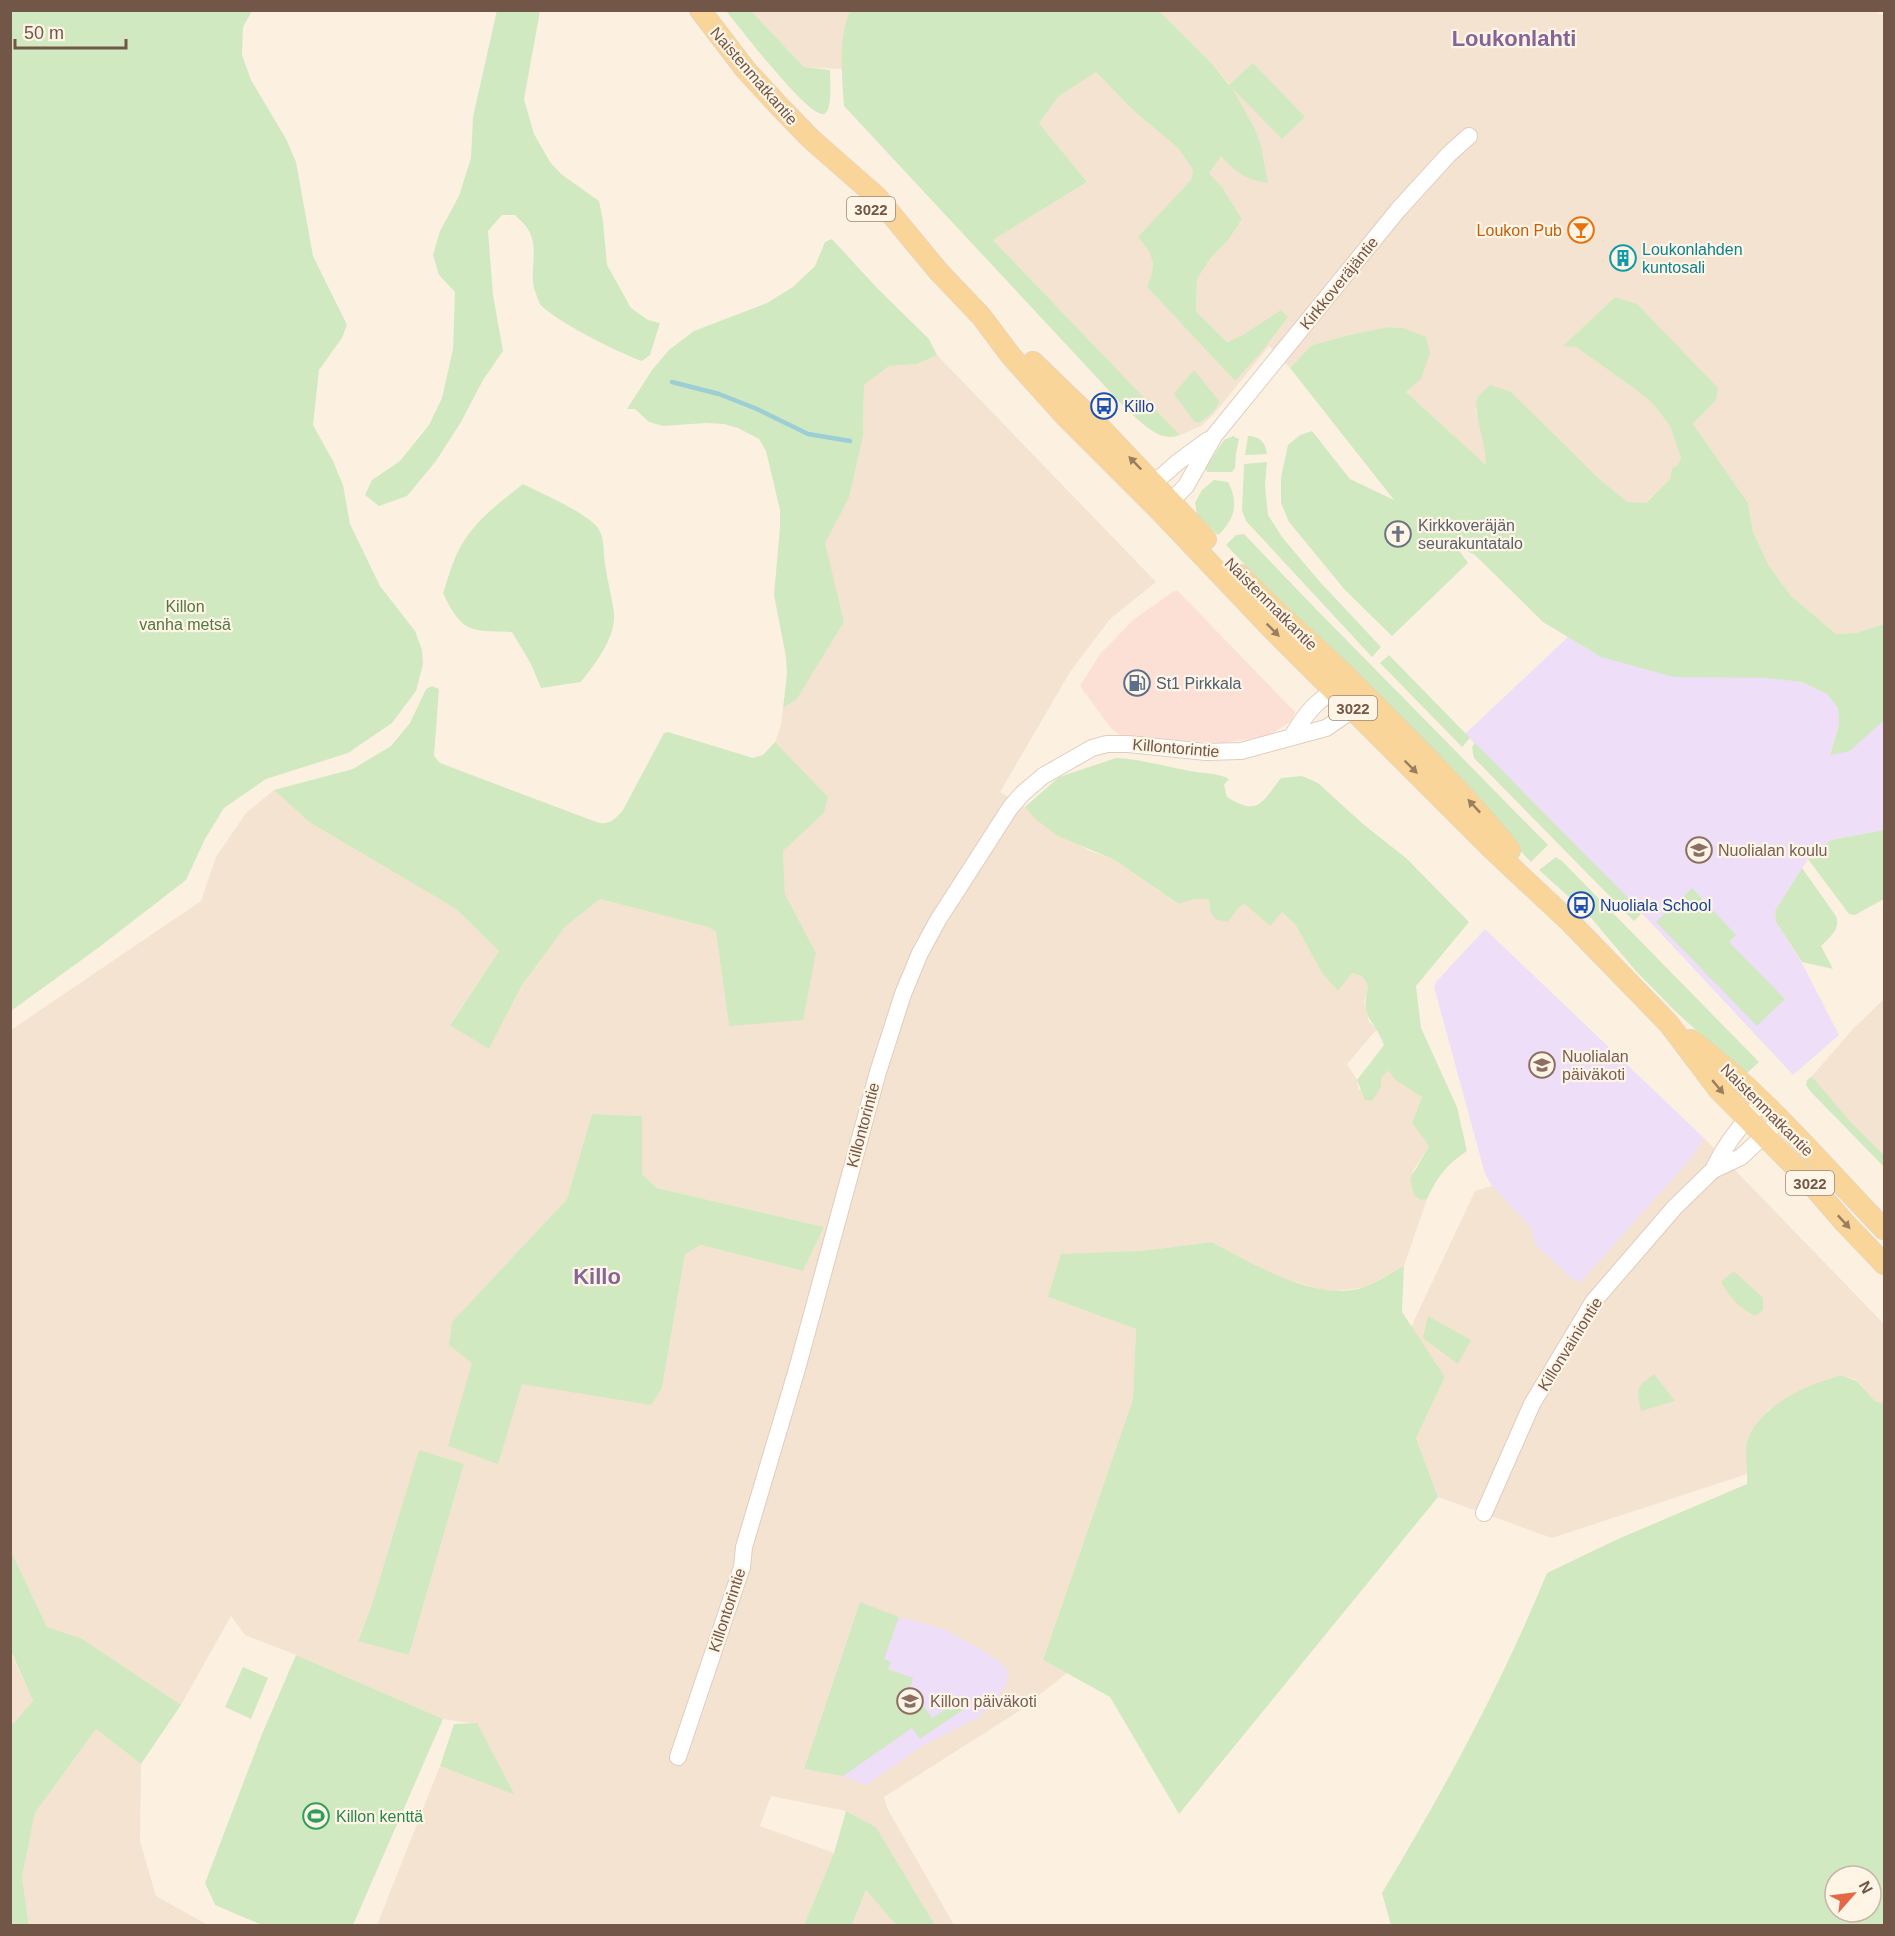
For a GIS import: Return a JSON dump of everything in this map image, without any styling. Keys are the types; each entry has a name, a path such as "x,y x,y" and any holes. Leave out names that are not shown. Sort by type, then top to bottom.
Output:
{"main road":[{"name":"Naistenmatkantie","path":"700,10 745,69 811,140 841,181 904,242 939,272 981,316 1048,376 1270,627 1350,694 1493,850 1550,901 1669,1024 1719,1089 1884,1264"},
{"name":"Naistenmatkantie","path":"1669,1024 1716,1059 1780,1120 1884,1229"}],"street":[{"name":"Kirkkoveräjäntie","path":"1166,507 1186,486 1214,436 1398,210 1449,154 1469,136"},
{"name":"Kirkkoveräjäntie","path":"1149,488 1178,462 1214,436"},
{"path":"1292,736 1309,710 1350,694"},
{"name":"Killontorintie","path":"678,1757 742,1567 744,1547 797,1369 881,1061 903,994 920,953 938,920 1010,808 1043,776 1077,756 1092,748 1107,744 1206,752 1241,751 1326,728 1350,694"},
{"name":"Killonvainiontie","path":"1484,1513 1532,1404 1593,1302 1623,1269 1654,1229 1713,1170 1727,1142 1762,1103"},
{"name":"Killonvainiontie","path":"1713,1170 1741,1157 1780,1120"}],"shaded area":[{"path":"751,11 850,11 844,34 843,69 804,67"},
{"path":"1159,11 1874,11 1884,16 1884,624 1856,633 1836,634 1791,596 1769,566 1753,532 1748,503 1693,424 1716,400 1615,297 1563,346 1576,347 1635,389 1653,404 1670,426 1681,457 1678,465 1672,468 1670,479 1645,503 1627,503 1598,478 1475,408 1484,439 1487,466 1406,392 1403,328 1388,327 1312,345 1290,368 1269,346 1214,414 1201,426 1180,435 993,240 1087,182 1039,123 1059,96 1096,72 1133,110 1179,149 1193,170 1191,180 1152,254 1153,272 1147,287 1235,381 1281,311 1243,335 1227,342 1196,311 1197,279 1242,219 1222,187 1209,173 1220,155 1265,166 1261,145 1254,127 1230,85"},
{"path":"937,355 1156,582 1110,619 1070,672 1000,792 1025,807 1034,818 1088,850 1115,860 1177,904 1195,899 1209,899 1210,911 1238,908 1245,904 1256,912 1282,912 1295,924 1322,973 1338,991 1352,973 1363,977 1368,986 1364,1002 1369,1022 1377,1029 1347,1064 1357,1080 1359,1090 1389,1071 1395,1080 1422,1097 1412,1123 1429,1146 1413,1171 1421,1200 1427,1199 1404,1266 1366,1287 1330,1292 1275,1276 1212,1242 1141,1251 1048,1297 1136,1329 1133,1399 1043,1660 1067,1673 1019,1711 884,1797 887,1808 954,1925 935,1925 876,1827 846,1811 771,1796 760,1826 834,1853 804,1925 377,1925 440,1766 515,1795 477,1724 443,1719 245,1635 231,1616 181,1705 82,1640 47,1627 11,1551 11,1030 201,901 216,857 246,813 274,790 309,822 456,909 499,951 450,1024 489,1049 522,985 565,927 600,899 708,927 716,932 729,1025 816,953 785,894 783,851 824,813 827,797 775,742 781,725 783,708 797,699 844,622 824,543 849,498 863,436 864,385 889,366 919,364","holes":["592,1114 642,1116 642,1174 657,1188 824,1227 803,1271 701,1245 685,1254 662,1388 521,1384 449,1446 473,1363 452,1322 567,1199","419,1451 464,1464 409,1655 358,1640 371,1607","860,1602 899,1617 944,1629 1004,1665 981,1716 924,1745 866,1785 843,1776 804,1769"]},
{"path":"1174,591 1178,591 1295,712 1293,720 1268,736 1223,743 1122,737 1110,727 1080,686 1100,654 1133,620"},
{"name":"Nuolialan koulu","path":"1568,637 1601,657 1802,682 1827,694 1838,708 1839,725 1830,754 1870,731 1884,720 1884,830 1831,840 1808,859 1775,911 1776,922 1802,963 1839,1035 1793,1075 1653,925 1465,734"},
{"name":"Nuolialan päiväkoti","path":"1485,929 1704,1138 1693,1156 1580,1283 1571,1278 1536,1245 1531,1228 1492,1186 1485,1174 1434,987"},
{"path":"1884,999 1884,1155 1811,1077 1853,1029"},
{"path":"1704,1138 1884,1324 1884,1404 1875,1401 1857,1380 1841,1375 1824,1380 1768,1410 1747,1439 1747,1474 1552,1538 1438,1497 1416,1438 1445,1377 1411,1327 1475,1191 1492,1186 1531,1228 1536,1245 1580,1283 1693,1156"},
{"name":"Killon päiväkoti","path":"860,1602 899,1617 944,1629 1004,1665 1009,1676 1006,1686 981,1716 924,1745 866,1785 843,1776 804,1769"},
{"path":"10,1651 33,1701 11,1726 10,1726"},
{"path":"96,1729 141,1764 140,1841 156,1896 208,1925 29,1925 22,1877 35,1813"},
{"path":"866,1890 896,1925 852,1926"}],"green space":[{"name":"Killon vanha metsä","path":"11,10 252,11 243,27 242,55 251,80 286,139 296,162 313,256 347,325 342,338 319,370 313,425 343,485 350,524 380,586 415,631 422,650 423,664 416,691 392,723 348,753 266,779 224,808 205,839 186,880 11,1011"},
{"path":"497,10 540,11 524,99 534,134 550,162 561,174 599,201 607,265 631,308 648,320 660,323 650,355 642,361 574,328 548,312 541,305 534,288 533,246 529,230 515,215 502,215 488,231 493,295 503,351 483,380 461,422 436,461 407,496 379,506 365,495 372,480 400,461 429,425 442,398 453,349 455,292 439,275 433,255 440,231 459,196 471,158 473,117"},
{"path":"726,11 751,11 804,67 830,70 830,101 827,112 824,114 816,112 804,102 774,70"},
{"path":"850,11 1159,11 1213,65 1229,85 1253,63 1305,117 1282,139 1232,88 1254,127 1261,145 1268,183 1253,180 1242,174 1221,156 1209,173 1222,187 1242,219 1197,279 1196,311 1227,342 1243,335 1281,310 1288,317 1235,381 1147,287 1152,272 1152,260 1148,249 1138,237 1191,180 1193,170 1179,149 1133,110 1096,72 1059,96 1039,123 1087,182 993,240 1180,435 1173,437 1159,434 1146,427 1129,412 844,106 842,45"},
{"path":"832,239 877,288 929,339 937,355 918,364 889,366 864,385 863,436 849,498 825,543 844,622 797,699 783,708 787,674 786,657 774,595 780,510 766,451 759,439 738,428 706,423 663,426 649,422 635,409 627,409 652,370 669,350 694,331 767,303 793,287 815,266 825,242"},
{"path":"1615,297 1637,304 1718,388 1716,400 1693,424 1748,503 1753,532 1769,566 1791,596 1836,634 1856,633 1884,624 1884,720 1850,751 1830,755 1839,725 1838,708 1827,694 1802,682 1766,678 1674,677 1601,657 1543,622 1475,555 1456,546 1468,563 1392,636 1345,590 1289,522 1281,503 1281,477 1288,445 1300,435 1312,431 1350,479 1394,500 1290,368 1312,345 1388,327 1403,328 1426,337 1430,353 1421,379 1406,392 1486,465 1476,405 1478,397 1490,385 1511,392 1598,478 1627,502 1646,503 1670,479 1672,468 1678,465 1681,458 1670,426 1653,404 1635,389 1576,347 1563,346"},
{"path":"1194,370 1219,401 1214,411 1199,423 1194,421 1174,394"},
{"path":"1233,436 1239,439 1235,468 1232,472 1207,472 1205,468 1224,440"},
{"path":"1248,436 1261,440 1267,454 1245,455"},
{"path":"1267,462 1265,485 1268,515 1282,537 1320,582 1381,647 1372,657 1246,521 1242,510 1244,464"},
{"path":"1214,480 1228,482 1234,504 1232,517 1218,535 1197,515 1195,503 1202,490"},
{"path":"523,484 584,516 598,528 602,536 614,622 604,650 581,682 541,688 531,664 512,632 477,630 469,627 456,616 443,593 456,556 468,535 490,511"},
{"path":"1244,534 1548,845 1531,862 1226,545 1236,535"},
{"path":"1389,655 1470,738 1462,747 1380,663"},
{"path":"432,686 439,689 434,756 440,763 599,823 607,823 623,810 664,733 668,732 753,758 763,755 775,742 828,797 824,813 783,851 785,894 816,953 803,1020 729,1026 716,932 708,927 600,899 565,927 522,985 489,1049 450,1025 499,951 456,909 309,822 274,790 353,769 391,746 410,723 426,689"},
{"path":"1475,743 1631,901 1641,914 1634,921 1474,758 1472,747"},
{"path":"1116,758 1225,777 1229,779 1224,785 1227,797 1246,806 1259,804 1264,800 1281,778 1302,776 1318,783 1363,824 1406,858 1469,922 1416,986 1421,1028 1457,1107 1467,1151 1443,1172 1427,1199 1421,1200 1414,1195 1410,1179 1429,1146 1412,1123 1422,1097 1395,1080 1389,1071 1381,1077 1381,1087 1372,1101 1365,1100 1357,1080 1384,1045 1367,1012 1368,986 1363,977 1352,973 1338,991 1322,973 1295,924 1282,912 1270,926 1245,904 1238,908 1228,922 1215,919 1210,911 1209,899 1195,899 1178,904 1115,860 1058,836 1034,818 1025,807 1059,777"},
{"path":"1884,830 1884,899 1855,915 1849,914 1808,859 1831,840"},
{"path":"1556,857 1759,1062 1745,1075 1674,1010 1635,970 1587,913 1539,870"},
{"path":"1802,868 1836,916 1836,929 1821,946 1833,969 1802,962 1776,922 1775,911"},
{"path":"1692,888 1736,935 1729,942 1785,999 1757,1026 1656,922"},
{"path":"1811,1077 1884,1155 1884,1167 1810,1091 1806,1085 1807,1080"},
{"path":"592,1114 642,1116 642,1174 657,1188 824,1227 803,1271 701,1245 685,1254 662,1388 651,1405 522,1384 498,1464 448,1446 472,1363 449,1345 452,1322 567,1199"},
{"path":"1212,1242 1267,1271 1308,1286 1329,1290 1349,1290 1367,1286 1404,1266 1402,1312 1445,1377 1416,1438 1438,1497 1179,1814 1110,1697 1043,1660 1133,1399 1136,1329 1048,1297 1061,1254 1141,1251"},
{"path":"1735,1272 1763,1298 1763,1310 1755,1316 1735,1302 1721,1282"},
{"path":"1428,1316 1471,1340 1458,1364 1423,1338"},
{"path":"1654,1374 1675,1401 1641,1411 1640,1386"},
{"path":"1841,1375 1857,1381 1875,1401 1884,1404 1884,1925 1391,1925 1382,1893 1491,1696 1547,1573 1618,1539 1747,1484 1748,1438 1764,1415 1775,1405 1801,1390"},
{"path":"419,1450 464,1464 409,1655 358,1641 371,1607"},
{"path":"11,1551 47,1627 82,1639 181,1705 141,1764 96,1729 35,1813 22,1877 29,1926 11,1925 11,1726 33,1701 11,1651"},
{"path":"860,1602 899,1617 884,1659 891,1662 888,1669 913,1678 910,1688 918,1691 916,1695 932,1718 948,1708 951,1711 964,1703 967,1707 920,1739 912,1728 843,1776 804,1769"},
{"name":"Killon kenttä","path":"296,1655 443,1719 353,1925 262,1925 215,1905 205,1883 262,1734"},
{"path":"243,1667 268,1678 251,1719 225,1707"},
{"path":"477,1723 515,1795 440,1766 454,1724"},
{"path":"846,1811 876,1827 935,1925 896,1925 866,1890 852,1925 804,1925 834,1853"}],"waterway":[{"path":"672,382 719,394 757,409 808,434 850,441"}],"place":[{"name":"Loukon Pub","path":"1581,230"},
{"name":"Loukonlahden kuntosali","path":"1623,258"},
{"name":"Killo","path":"1104,406"},
{"name":"Kirkkoveräjän seurakuntatalo","path":"1398,534"},
{"name":"St1 Pirkkala","path":"1137,683"},
{"name":"Nuolialan koulu","path":"1699,850"},
{"name":"Nuoliala School","path":"1581,905"},
{"name":"Nuolialan päiväkoti","path":"1542,1065"},
{"name":"Killon päiväkoti","path":"910,1701"},
{"name":"Killon kenttä","path":"316,1816"}],"district":[{"name":"Loukonlahti","path":"1514,38"},
{"name":"Killo","path":"597,1276"}]}
